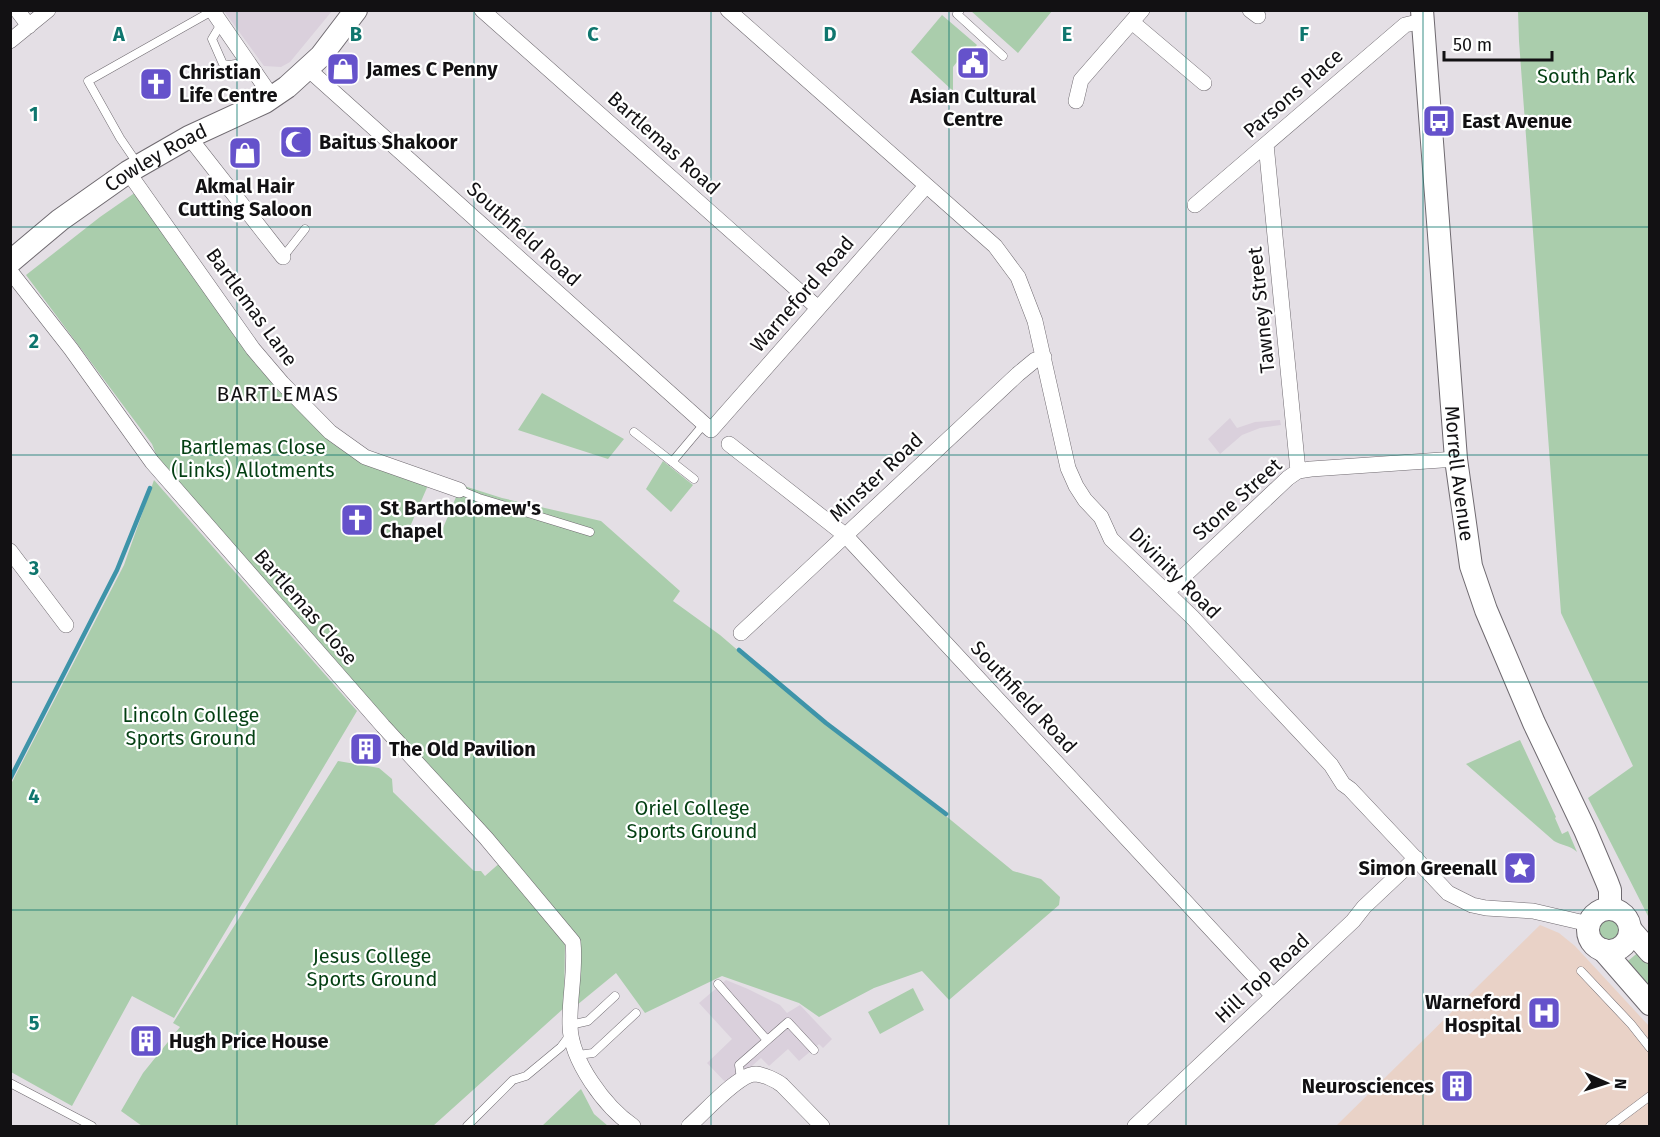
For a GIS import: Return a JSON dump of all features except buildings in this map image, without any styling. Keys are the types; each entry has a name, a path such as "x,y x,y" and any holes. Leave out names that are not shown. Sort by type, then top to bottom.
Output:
{"street":[{"path":"17,10 29,26"},
{"path":"10,40 48,10"},
{"name":"Cowley Road","path":"10,262 60,220 134,168 189,137 272,97 308,69 332,43 356,10"},
{"name":"Bartlemas Road","path":"482,10 818,308"},
{"name":"Divinity Road","path":"728,10 926,186 974,225 995,246 1018,277 1035,321 1068,468 1085,500 1101,517 1111,539 1167,592 1331,765 1343,784 1448,893 1472,905 1533,911 1589,924"},
{"path":"215,15 272,97"},
{"path":"1076,101 1081,80 1137,16 1204,83"},
{"name":"Parsons Place","path":"1195,205 1405,25 1422,16"},
{"name":"Morrell Avenue","path":"1422,16 1456,459 1471,566 1486,610 1534,723 1607,882 1610,890 1610,909"},
{"name":"Southfield Road","path":"308,69 708,427"},
{"path":"189,137 283,257"},
{"name":"Tawney Street","path":"1266,144 1298,471"},
{"name":"Bartlemas Lane","path":"134,168 253,349 282,383 330,432 365,457 459,490"},
{"name":"Warneford Road","path":"708,427 926,186"},
{"name":"Bartlemas Close","path":"10,270 71,349 152,462 383,726 486,838 573,942 575,962 570,1003 570,1030"},
{"name":"Minster Road","path":"741,633 1018,374 1035,360 1044,357"},
{"name":"Southfield Road","path":"729,444 845,535 1273,996"},
{"name":"Stone Street","path":"1167,592 1298,471 1456,459"},
{"path":"10,551 66,625"},
{"name":"Hill Top Road","path":"1135,1126 1353,921 1364,907 1416,858"},
{"path":"1603,950 1613,951 1622,947 1628,939 1629,921 1618,910 1602,910 1595,914 1589,924 1590,939 1603,950 1650,1004"},
{"path":"1630,929 1650,952"},
{"path":"570,1030 578,1055 591,1082 606,1101 633,1126"},
{"path":"689,1126 741,1079 755,1074 777,1082 822,1126"}],"lane":[{"path":"960,10 957,14 1003,56"},
{"path":"215,15 212,39 223,64 249,62"},
{"path":"134,168 120,138 87,81 215,15"},
{"path":"283,257 305,229"},
{"path":"672,462 708,427"},
{"path":"634,432 694,479"},
{"path":"459,490 590,532"},
{"path":"1581,971 1631,1024 1650,1048"},
{"path":"718,984 767,1040"},
{"path":"468,1126 513,1080 526,1076 561,1047 570,1030 588,1021 615,996"},
{"path":"578,1055 593,1053 636,1013"},
{"path":"741,1079 739,1065 788,1022 814,1050"},
{"path":"10,1083 92,1126"},
{"path":"1610,1126 1650,1096"}],"shaded area":[{"path":"224,11 332,11 290,62 281,67 264,66"},
{"path":"1230,418 1237,428 1255,422 1280,420 1281,425 1260,428 1242,435 1220,454 1208,439"},
{"name":"Warneford Hospital","path":"1540,925 1559,933 1575,946 1649,1026 1649,1126 1336,1126"},
{"path":"726,980 780,1005 787,1013 800,1005 832,1039 823,1048 819,1044 799,1061 788,1049 769,1066 761,1058 729,1086 707,1063 732,1039 699,1003"}],"green space":[{"path":"971,11 1052,11 1018,53"},
{"name":"South Park","path":"1518,11 1649,11 1649,918 1588,798 1633,766 1561,613"},
{"path":"942,15 977,45 968,56 964,53 953,67 953,91 911,52"},
{"name":"Oriel College Sports Ground","path":"136,192 333,439 429,483 409,529 438,540 461,485 502,498 601,521 680,591 673,601 720,635 803,706 924,798 1013,871 1041,879 1060,897 1059,905 949,1000 922,971 874,988 819,1017 799,1003 722,976 645,1013 616,973 577,1005 580,953 430,771 157,457 152,444 26,275"},
{"path":"542,393 624,439 608,459 518,430"},
{"path":"663,461 693,485 671,512 646,489"},
{"name":"Lincoln College Sports Ground","path":"154,480 357,711 174,1018 132,996 72,1106 11,1072 11,784 124,565"},
{"path":"1520,740 1562,834 1568,831 1577,852 1554,841 1466,764"},
{"name":"Jesus College Sports Ground","path":"338,761 379,768 392,779 393,792 474,871 481,871 485,876 502,861 565,943 564,1008 433,1126 142,1126 121,1111 143,1073 180,1027 173,1023"},
{"path":"1610,918 1619,921 1622,930 1619,939 1610,942 1601,939 1598,930 1601,921"},
{"path":"1641,950 1649,961 1649,996 1622,966"},
{"path":"913,988 924,1010 880,1034 868,1012"},
{"path":"581,1089 594,1114 608,1126 542,1126"}],"waterway":[{"path":"10,779 117,570 150,488"},
{"path":"739,650 826,723 946,814"}],"place":[{"name":"Asian Cultural Centre","path":"973,63"},
{"name":"James C Penny","path":"343,69"},
{"name":"Christian Life Centre","path":"156,84"},
{"name":"East Avenue","path":"1439,121"},
{"name":"Baitus Shakoor","path":"296,142"},
{"name":"Akmal Hair Cutting Saloon","path":"245,153"},
{"name":"St Bartholomew's Chapel","path":"357,520"},
{"name":"The Old Pavilion","path":"366,749"},
{"name":"Simon Greenall","path":"1520,868"},
{"name":"Warneford Hospital","path":"1544,1013"},
{"name":"Hugh Price House","path":"146,1041"},
{"name":"Neurosciences","path":"1457,1086"}],"district":[{"name":"BARTLEMAS","path":"278,394"}],"park label":[{"name":"Bartlemas Close (Links) Allotments","path":"253,458"}]}
